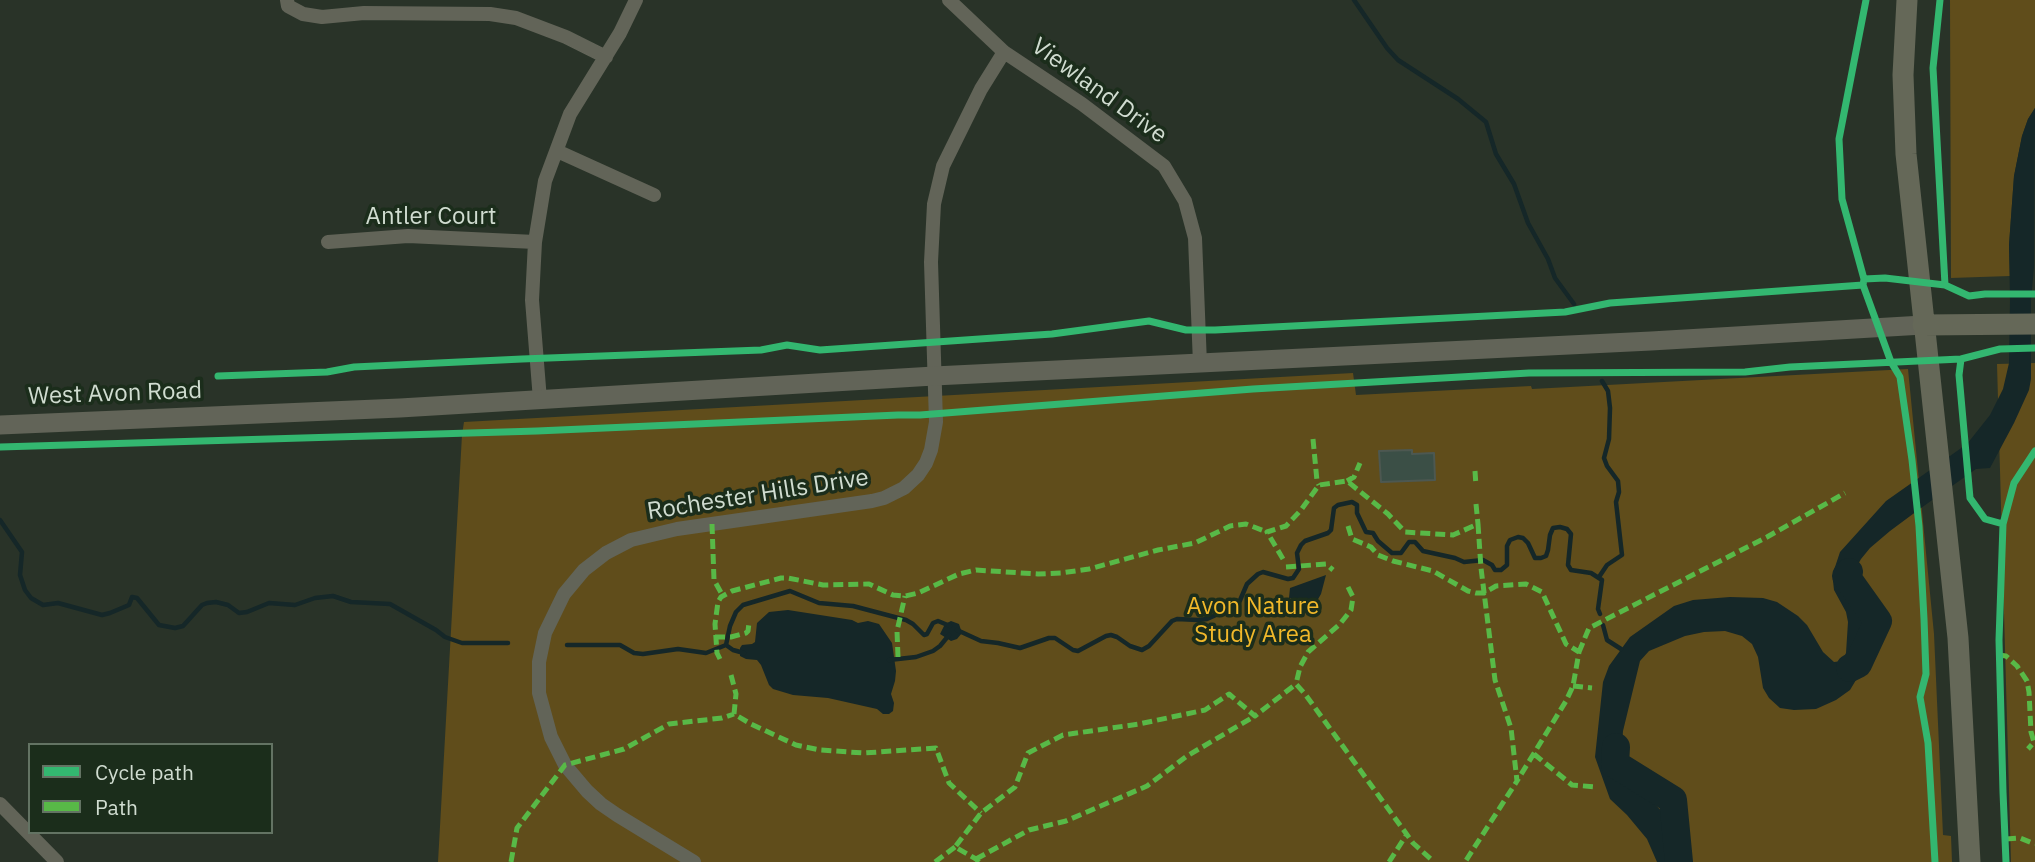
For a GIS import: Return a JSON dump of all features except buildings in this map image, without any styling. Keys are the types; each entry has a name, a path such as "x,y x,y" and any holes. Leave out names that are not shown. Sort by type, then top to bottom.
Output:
{"main road":[{"path":"1908,0 1903,75 1906,154 1958,638 1970,862"},
{"name":"West Avon Road","path":"1923,325 2035,324"}],"street":[{"path":"287,0 288,6 303,14 322,17 364,13 490,14 516,18 566,37 606,57"},
{"path":"540,400 532,300 535,242 545,180 570,114 620,33 636,0"},
{"name":"Viewland Drive","path":"948,0 1004,52 1082,104 1164,166 1185,201 1195,238 1199,364"},
{"name":"Rochester Hills Drive","path":"694,862 601,804 575,778 561,758 545,722 539,694 539,663 545,633 565,594 584,570 606,553 631,540 677,529 872,501 904,488 923,469 931,450 936,422 931,262 934,204 947,156 981,89 1004,52"},
{"path":"557,151 654,195"},
{"name":"Antler Court","path":"328,242 408,236 535,242"},
{"name":"West Avon Road","path":"0,425 400,408 934,376 1923,325"},
{"path":"0,804 28,834"},
{"path":"28,834 58,862"}],"green space":[{"path":"1950,0 2035,0 2035,108 2022,136 2014,176 2009,245 2010,276 1951,278"},
{"path":"2035,363 2035,862 2011,862 1997,364"},
{"name":"Avon Nature Study Area","path":"1908,369 1934,634 1943,835 1951,836 1952,862 438,862 464,422 1353,373 1356,395 1531,386 1532,389"}],"shaded area":[{"path":"2035,108 2031,379 2014,423 1990,468 1976,469 1890,531 1861,559 1856,568 1869,627 1869,645 1850,690 1836,700 1816,709 1780,708 1763,688 1758,657 1752,644 1742,636 1725,631 1685,636 1649,651 1640,661 1622,744 1634,778 1672,822 1677,832 1683,862 1657,862 1647,839 1610,799 1595,757 1603,682 1609,666 1630,637 1674,606 1693,600 1730,597 1763,598 1777,602 1807,625 1823,652 1834,662 1842,661 1846,653 1848,622 1846,612 1834,590 1833,581 1840,552 1886,501 1967,444 1990,415 2003,389 2009,363 2009,245 2014,176 2022,136"},
{"path":"1326,575 1317,601 1307,603 1289,598 1290,588"},
{"path":"788,610 858,623 868,621 879,624 892,643 896,671 891,694 893,711 883,714 877,709 828,698 793,695 773,689 757,660 740,656 740,648 755,642 757,623 769,612"},
{"path":"951,621 959,624 962,633 951,641 940,634 945,624"}],"waterway":[{"path":"1354,0 1398,60 1458,99 1486,122 1496,154 1514,184 1528,223 1555,278 1574,304"},
{"path":"1599,577 1607,565 1622,555 1616,502 1618,481 1604,458 1609,439 1610,408 1608,391 1602,381"},
{"path":"957,630 981,641 1020,648 1055,638 1078,651 1111,635 1142,650 1172,621 1207,619 1238,605 1247,584 1258,574 1263,572 1293,578 1299,569 1297,553 1301,545 1328,533 1331,530 1334,508 1352,502 1357,505 1357,513 1366,532 1373,533 1392,553 1401,553 1409,542 1415,542 1423,551 1464,562 1483,560 1495,570 1501,570 1507,565 1507,546 1510,540 1523,538 1535,558 1541,558 1546,556 1553,528 1567,529 1571,534 1568,565 1571,570 1591,573 1602,580 1598,609 1600,614"},
{"path":"0,520 22,552 20,575 25,590 31,598 43,605 58,603 102,615 129,605 132,597 137,598 159,625 175,628 183,626 207,603 228,605 239,613 269,603 295,605 315,598 333,596 351,602 390,604 445,637 462,643 508,643"},
{"path":"1849,572 1846,576 1878,621 1858,664 1850,668"},
{"path":"567,645 620,645 634,653 643,654 678,649 706,653 726,645 730,626 736,612 743,605 790,591 819,603 853,606 906,620 924,635 933,623 938,621 950,626"},
{"path":"1603,625 1607,640 1621,649"},
{"path":"889,660 916,657 933,651 949,635"},
{"path":"726,645 744,653"},
{"path":"1616,747 1615,764 1673,800 1679,862"}],"marked path":[{"path":"1313,439 1319,485"},
{"path":"1347,481 1354,477 1360,463"},
{"path":"1475,471 1476,486"},
{"path":"1283,559 1267,532 1286,526 1319,485 1347,481 1388,514 1405,532 1453,535 1478,524 1495,680 1511,728 1517,781 1465,862"},
{"path":"1579,652 1589,628 1767,537 1845,493"},
{"path":"1476,504 1478,524"},
{"path":"712,524 714,580 723,596"},
{"path":"720,659 717,653 715,624 721,597 732,591 781,578 823,585 869,584 893,595 905,596 976,570 1061,573 1089,569 1195,543 1230,526 1246,524 1267,532"},
{"path":"1348,526 1352,539 1371,547 1378,555 1433,571 1468,591 1484,593 1496,586 1526,584 1542,592 1566,644 1579,652 1573,686 1566,701 1517,781"},
{"path":"1286,567 1326,564 1333,570"},
{"path":"1348,587 1353,597 1351,610 1340,624 1308,652 1300,667 1296,684 1413,843 1434,862"},
{"path":"898,657 897,631 905,596"},
{"path":"715,637 746,633 749,623"},
{"path":"1999,655 2006,656 2017,666 2027,681 2034,742 2028,749"},
{"path":"731,675 736,694 734,714 796,745 820,750 864,753 936,748 949,783 981,813"},
{"path":"979,862 955,847 981,813 1015,787 1028,753 1063,735 1139,724 1205,710 1229,694 1255,716 1296,684"},
{"path":"1573,686 1592,688"},
{"path":"511,862 517,828 565,765 624,749 669,724 722,718 734,714"},
{"path":"976,859 1029,830 1066,821 1147,786 1187,756 1255,716"},
{"path":"1534,754 1572,785 1597,787"},
{"path":"1389,862 1407,834"},
{"path":"2006,839 2020,838 2035,844"},
{"path":"935,862 955,847"}],"cycle path":[{"path":"1864,279 1842,199 1839,139 1866,0"},
{"path":"1940,0 1933,68 1945,285 1969,296 2035,294"},
{"path":"1863,285 1864,279 1885,278 1945,285"},
{"path":"1863,285 1891,362 1900,377 1912,460 1919,526 1926,674 1920,697 1928,743 1935,862"},
{"path":"218,376 327,372 354,367 761,350 787,345 820,350 1052,334 1149,321 1186,330 1215,330 1565,312 1610,303 1863,285"},
{"path":"0,447 537,431 920,415 1253,389 1529,373 1745,372 1790,367 1961,359 2000,349 2035,348"},
{"path":"1961,359 1959,375 1970,498 1985,519 2003,524"},
{"path":"2006,862 1999,640 2003,524 2014,483 2035,451"}]}
